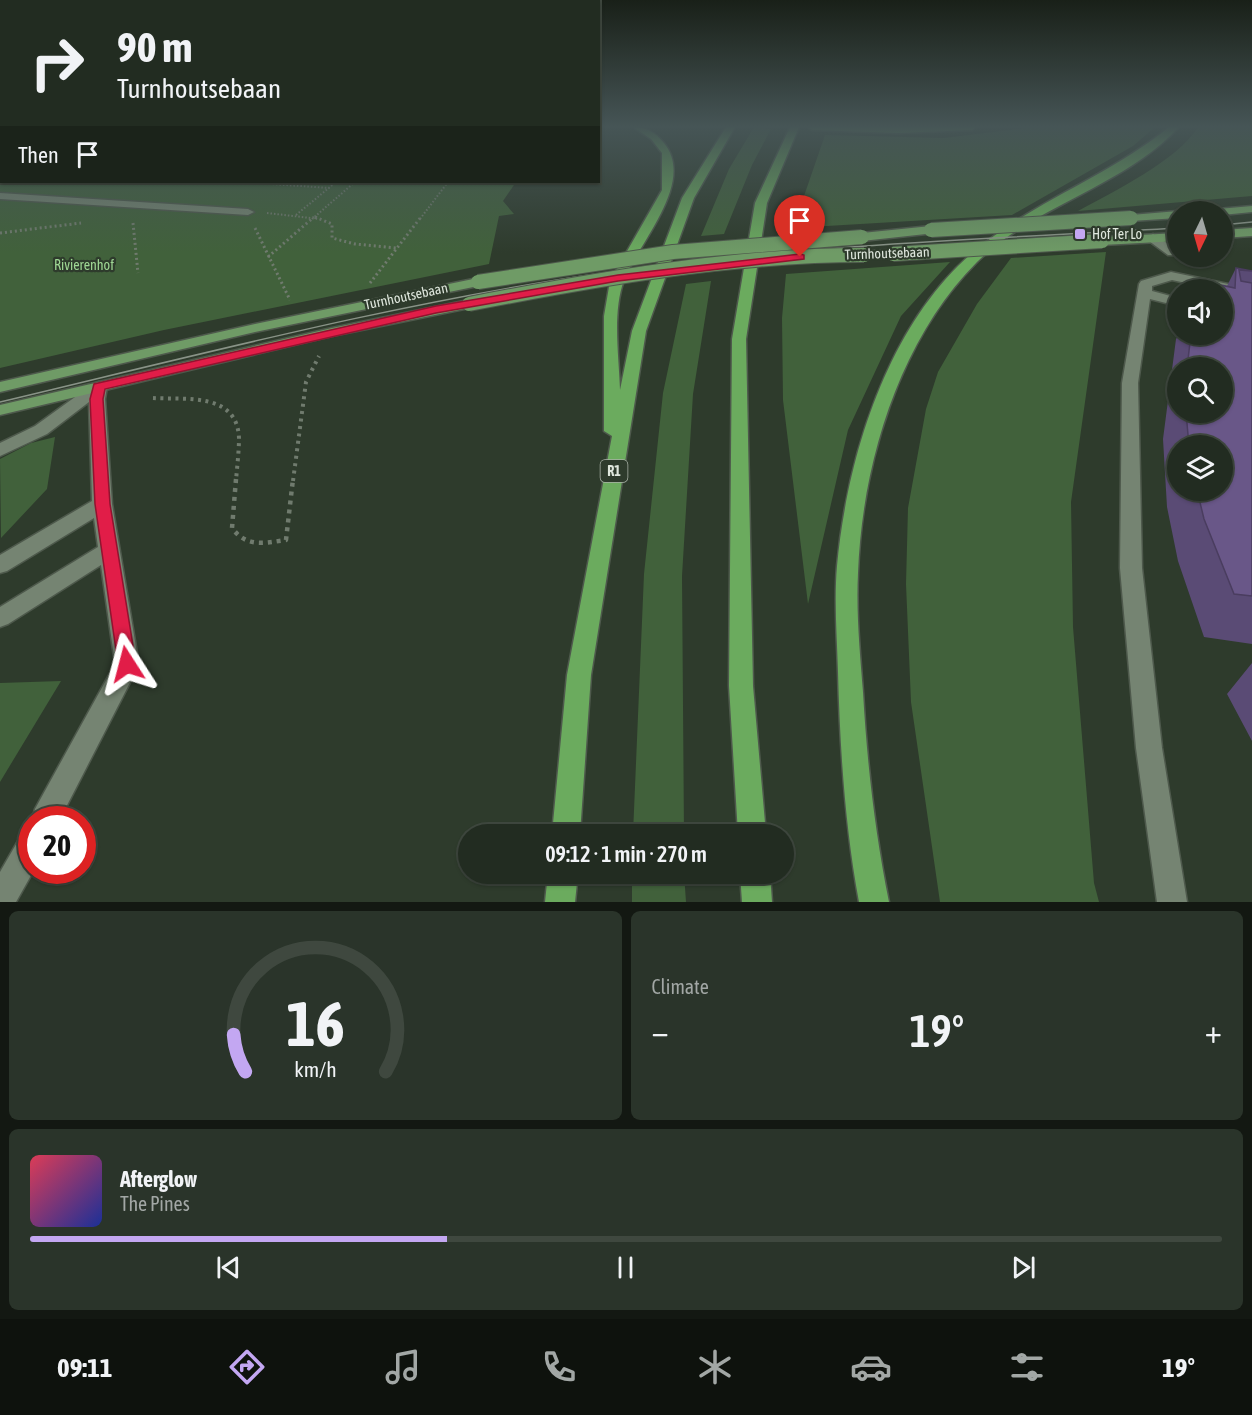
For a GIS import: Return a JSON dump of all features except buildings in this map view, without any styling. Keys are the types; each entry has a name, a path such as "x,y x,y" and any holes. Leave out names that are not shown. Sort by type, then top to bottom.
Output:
{"highway":[{"path":"614,471 610,316 617,281 667,190 667,169"},
{"name":"R1","path":"567,824 579,675 639,332 688,198 706,169"},
{"path":"751,824 741,686 739,339 761,203 775,169"},
{"path":"874,902 853,748 847,584 851,538 865,457 886,393 911,339 925,317 946,289 976,256 1053,204 1116,169"},
{"path":"560,902 562,884"},
{"path":"756,884 757,902"}],"main road":[{"path":"1233,211 1252,209"},
{"name":"Turnhoutsebaan","path":"0,387 255,328 477,282 673,252 930,230 1167,215"},
{"path":"1233,233 1252,232"},
{"name":"Turnhoutsebaan","path":"0,410 377,322 573,285 718,265 820,255 893,254 1167,237"}],"street":[{"path":"0,196 248,212"},
{"path":"1153,238 1167,248"},
{"path":"1172,902 1149,748 1131,568 1130,383 1146,284 1171,276 1252,293"},
{"path":"1145,294 1167,299"},
{"path":"0,450 41,430 99,387"},
{"path":"52,806 127,664 102,504 97,399 99,387"},
{"path":"0,565 102,504"},
{"path":"0,618 109,550"},
{"path":"0,902 18,869"}],"path":[{"path":"256,183 330,188"},
{"path":"296,215 335,183"},
{"path":"268,257 354,183"},
{"path":"369,283 447,183"},
{"path":"138,273 132,211 140,205"},
{"path":"294,309 248,212 314,217 332,224 332,238 359,245 396,248"},
{"path":"0,233 91,221"},
{"path":"146,396 157,399 220,404 234,418 239,437 232,528 238,539 252,544 286,540 306,382 324,346"}],"green space":[{"path":"729,169 750,169 724,234 701,236"},
{"path":"813,169 1093,169 1012,215 793,228"},
{"path":"1151,169 1252,169 1252,196 1167,201 1167,203 1078,211"},
{"name":"Rivierenhof","path":"0,183 515,183 503,201 514,214 499,216 489,264 164,330 0,368"},
{"path":"1106,252 1071,502 1073,627 1094,883 1099,902 940,902 911,702 906,584 908,508 926,409 938,372 977,304 1011,258"},
{"path":"950,262 901,316 848,430 808,604 783,400 782,318 786,274"},
{"path":"711,281 693,394 682,576 684,824 633,824 644,574 663,393 686,284"},
{"path":"55,437 47,489 1,538 0,459 31,443"},
{"path":"61,681 0,782 0,683"},
{"path":"632,884 685,884 686,902 632,902"}],"tram line":[{"path":"1233,224 1252,222"},
{"path":"0,402 380,313 610,272 823,249 1167,229"}],"place":[{"name":"Hof Ter Lo","path":"1080,234"}],"route":[{"path":"127,664 102,504 97,399 99,387 436,309 618,278 800,257"}]}
